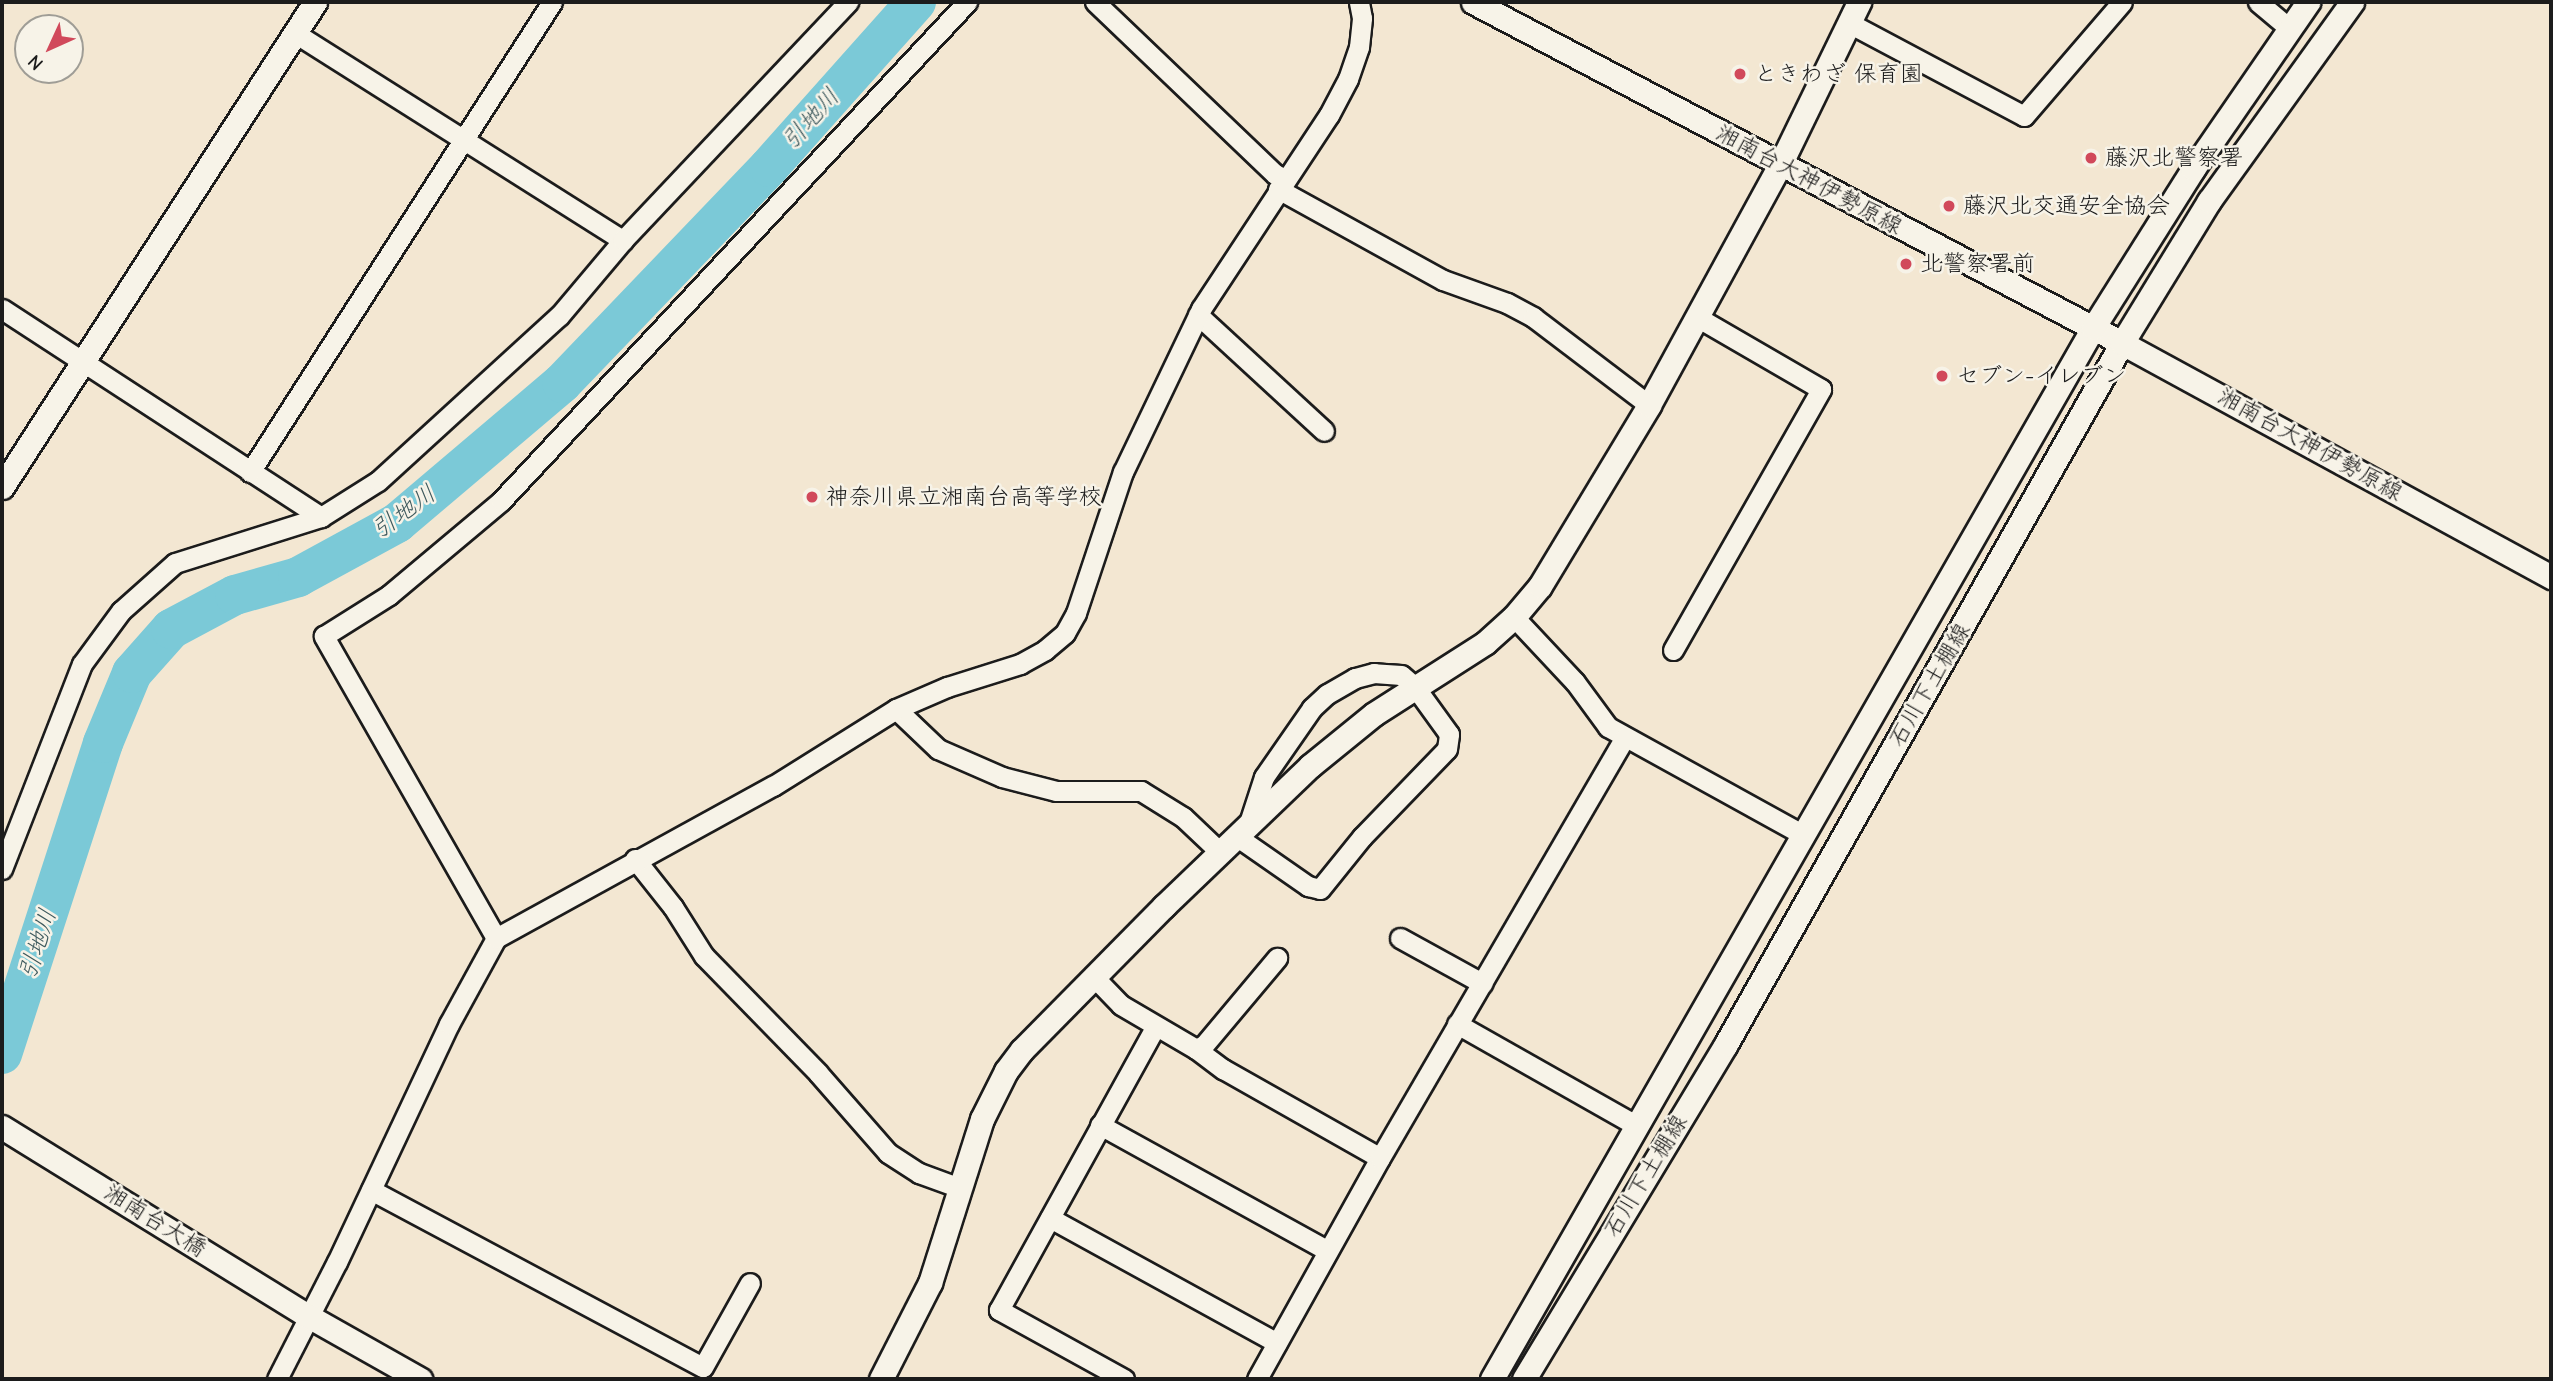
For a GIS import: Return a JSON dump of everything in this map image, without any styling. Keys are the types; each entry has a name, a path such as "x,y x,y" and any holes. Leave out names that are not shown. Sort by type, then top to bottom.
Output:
{"street":[{"path":"2,487 315,2"},
{"path":"250,472 552,2"},
{"path":"2,869 82,664 121,611 175,563 321,517 378,481 559,316 623,240 848,2"},
{"path":"496,938 324,636 388,594 501,501 566,434 822,153 967,2"},
{"path":"1095,2 1275,174 1281,184 1443,280 1507,303 1533,317 1649,405"},
{"path":"277,1379 371,1190 449,1024 496,938 635,859 773,786 896,709 947,687 1020,664 1045,650 1065,633 1076,613 1123,472 1198,314 1281,184 1329,115 1348,79 1359,47 1362,18 1359,2"},
{"name":"湘南台大神伊勢原線","path":"1473,2 2122,343 2551,577"},
{"path":"881,1379 930,1283 982,1119 1006,1071 1093,976 1235,837 1338,742 1415,687 1465,657 1514,617 1539,586 1649,405 1780,165 1859,2"},
{"path":"1849,23 2024,116 2122,2"},
{"path":"2258,2 2288,27"},
{"name":"石川下土棚線","path":"1492,1379 2093,328 2193,169 2288,27 2308,2"},
{"name":"石川下土棚線","path":"1524,1379 1726,1044 2122,343 2209,201 2315,49 2352,2"},
{"path":"295,33 623,240"},
{"path":"2,309 321,517"},
{"path":"1198,314 1324,431"},
{"path":"1673,650 1821,389 1697,317"},
{"path":"1514,617 1575,682 1608,727 1804,835"},
{"path":"896,709 938,748 1002,777 1056,791 1141,792 1183,817 1235,837 1308,886 1320,889 1362,837 1447,749 1449,734 1415,687 1401,675 1374,673 1355,678 1327,694 1312,708 1264,777 1235,837"},
{"path":"1257,1379 1380,1158 1625,737"},
{"path":"635,859 673,907 704,956 818,1073 887,1153 919,1173 960,1188"},
{"path":"1400,939 1482,982"},
{"path":"1196,1049 1204,1045 1277,958"},
{"path":"1093,976 1121,1005 1155,1027 1380,1158"},
{"path":"1457,1024 1637,1126"},
{"path":"1124,1379 999,1310 1155,1027"},
{"path":"1100,1125 1328,1251"},
{"name":"湘南台大橋","path":"2,1126 308,1316 420,1379"},
{"path":"371,1190 703,1367 750,1283"},
{"path":"1050,1218 1277,1343"}],"waterway":[{"name":"引地川","path":"2,1054 103,743 132,673 171,629 235,595 298,577 397,523 562,383 769,167 916,2"}],"place":[{"name":"ときわざ 保育園","path":"1740,74"},
{"name":"藤沢北警察署","path":"2091,158"},
{"name":"藤沢北交通安全協会","path":"1949,206"},
{"name":"北警察署前","path":"1906,264"},
{"name":"セブン-イレブン","path":"1942,376"},
{"name":"神奈川県立湘南台高等学校","path":"812,497"}]}
